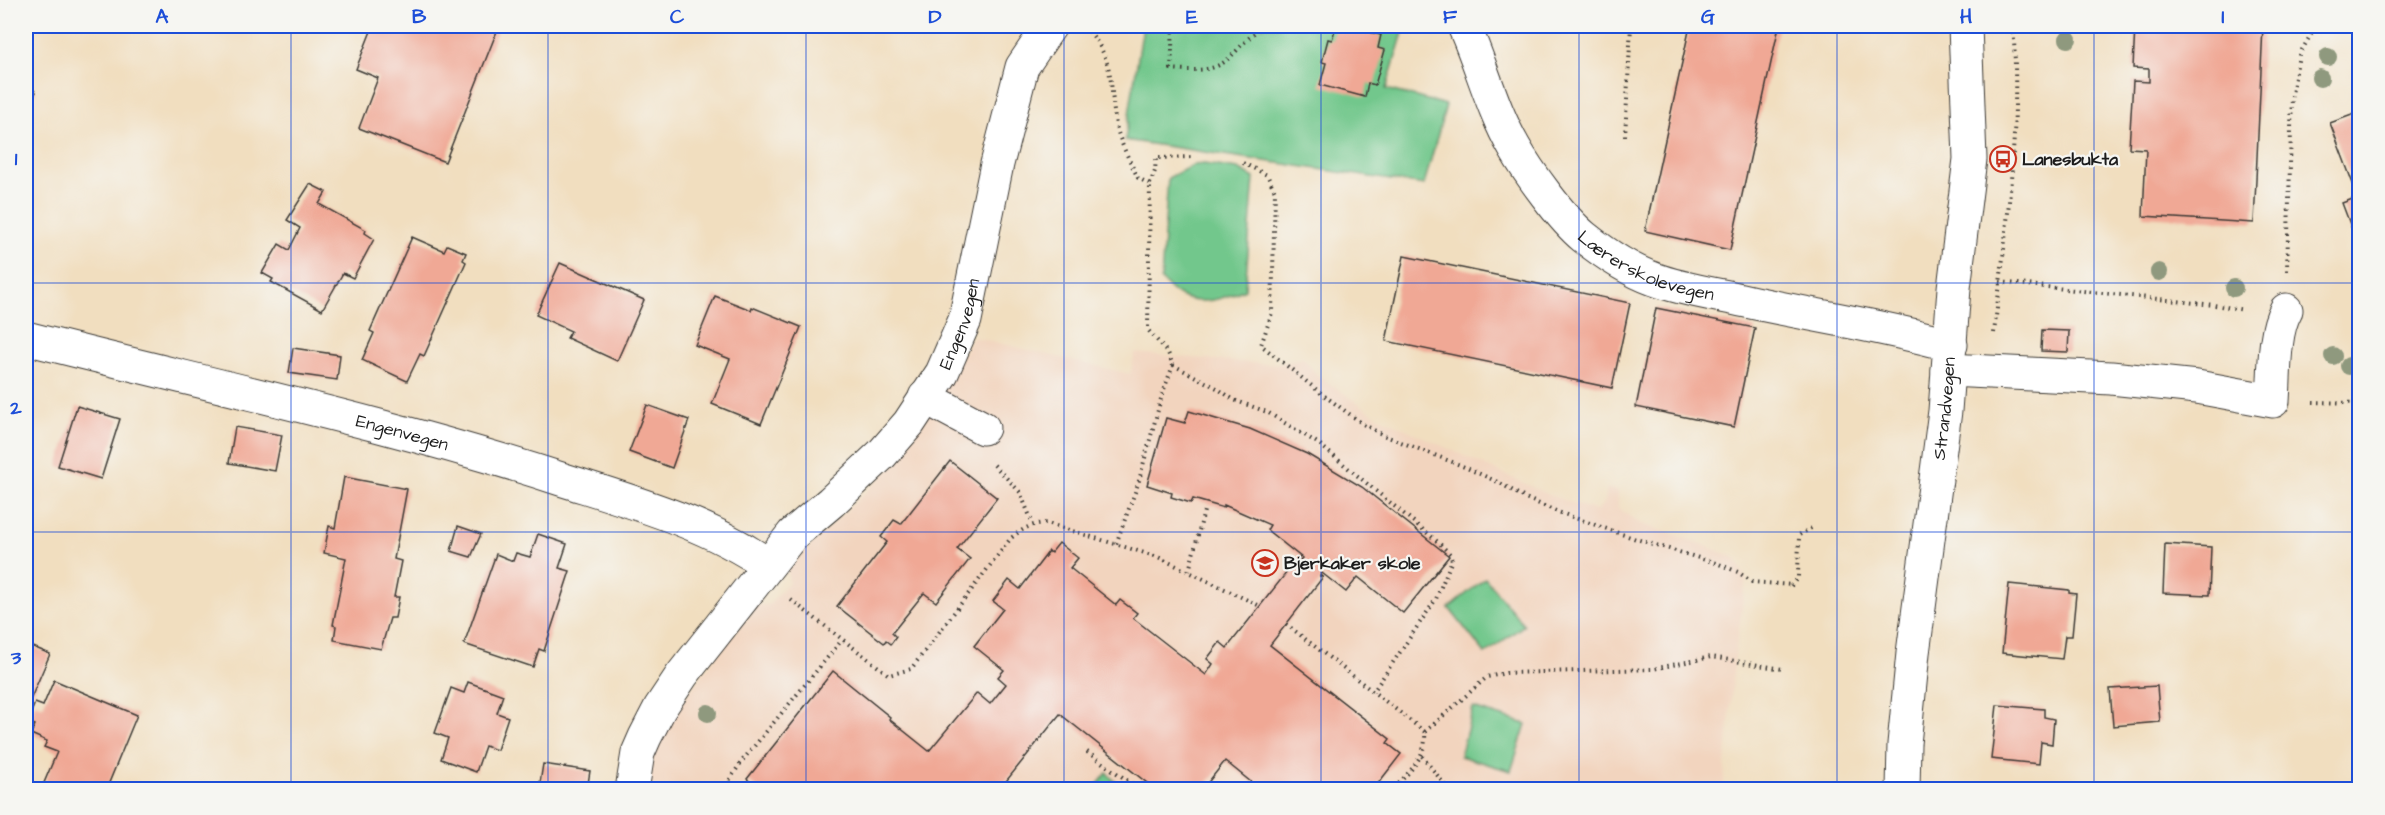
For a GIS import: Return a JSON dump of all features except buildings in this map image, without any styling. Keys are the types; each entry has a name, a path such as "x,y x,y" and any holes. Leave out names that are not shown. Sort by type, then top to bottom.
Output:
{"street":[{"name":"Engenvegen","path":"632,789 638,753 660,708 682,675 793,534 882,454 909,423 946,365 965,320 997,164 1022,67 1050,26"},
{"name":"Lærerskolevegen","path":"1464,26 1507,133 1526,165 1570,224 1613,257 1654,279 1833,320 1916,336 1949,358 2197,387 2273,401"},
{"name":"Strandvegen","path":"1903,789 1904,744 1913,653 1930,526 1949,358 1954,288 1971,159 1965,26"},
{"path":"2273,401 2276,353 2285,314"},
{"name":"Engenvegen","path":"26,338 231,387 435,441 533,470 642,506 725,540 764,571"},
{"path":"925,398 982,428"}],"path":[{"path":"1085,26 1100,44 1110,67 1117,126 1121,140 1138,178 1150,184"},
{"path":"1173,26 1171,69 1191,71 1204,71 1226,62 1262,26"},
{"path":"1625,136 1631,26"},
{"path":"1814,26 1847,30"},
{"path":"2000,282 2285,314 2292,94 2299,55 2316,26"},
{"path":"1195,157 1156,158 1155,171 1150,184 1148,330 1168,353 1173,365 1234,400 1267,412 1319,444 1438,542 1450,554 1452,560 1436,598 1373,692"},
{"path":"1243,164 1267,175 1275,190 1272,313 1261,345 1363,424 1383,435 1500,483 1523,497 1558,512 1719,564 1738,572 1752,582 1791,585 1798,577 1799,535 1813,527"},
{"path":"1116,544 1138,484 1162,395 1173,365"},
{"path":"2273,401 2360,403"},
{"path":"982,428 976,448 1020,492 1033,524"},
{"path":"1189,571 1206,507"},
{"path":"764,571 842,639 889,675 911,669 1011,538 1033,524 1046,523 1158,557 1260,606"},
{"path":"1286,624 1425,732 1426,745 1422,756 1394,789"},
{"path":"723,789 742,761 842,639"},
{"path":"1425,732 1487,677 1506,673 1653,669 1711,657 1782,669"},
{"path":"1087,752 1141,789"},
{"path":"1422,756 1449,789"},
{"path":"728,782 738,789"}],"shaded area":[{"name":"Bjerkaker skole","path":"973,337 1130,374 1135,353 1275,365 1303,358 1317,375 1377,416 1552,496 1596,511 1605,502 1607,488 1618,491 1618,508 1639,523 1735,558 1746,578 1735,655 1723,789 643,790 650,754 685,697 757,605 769,605 789,582 787,568 899,460"}],"green space":[{"path":"1143,26 1405,26 1386,89 1446,105 1424,185 1125,140"},
{"path":"1204,164 1238,169 1254,178 1245,289 1213,300 1196,301 1177,295 1161,280 1168,178 1193,165"},
{"path":"1485,578 1524,625 1485,654 1449,608"},
{"path":"1473,708 1526,724 1511,771 1460,756"},
{"path":"1107,773 1122,789 1094,789"}],"place":[{"name":"Lanesbukta","path":"2003,159"},
{"name":"Bjerkaker skole","path":"1265,563"}]}
